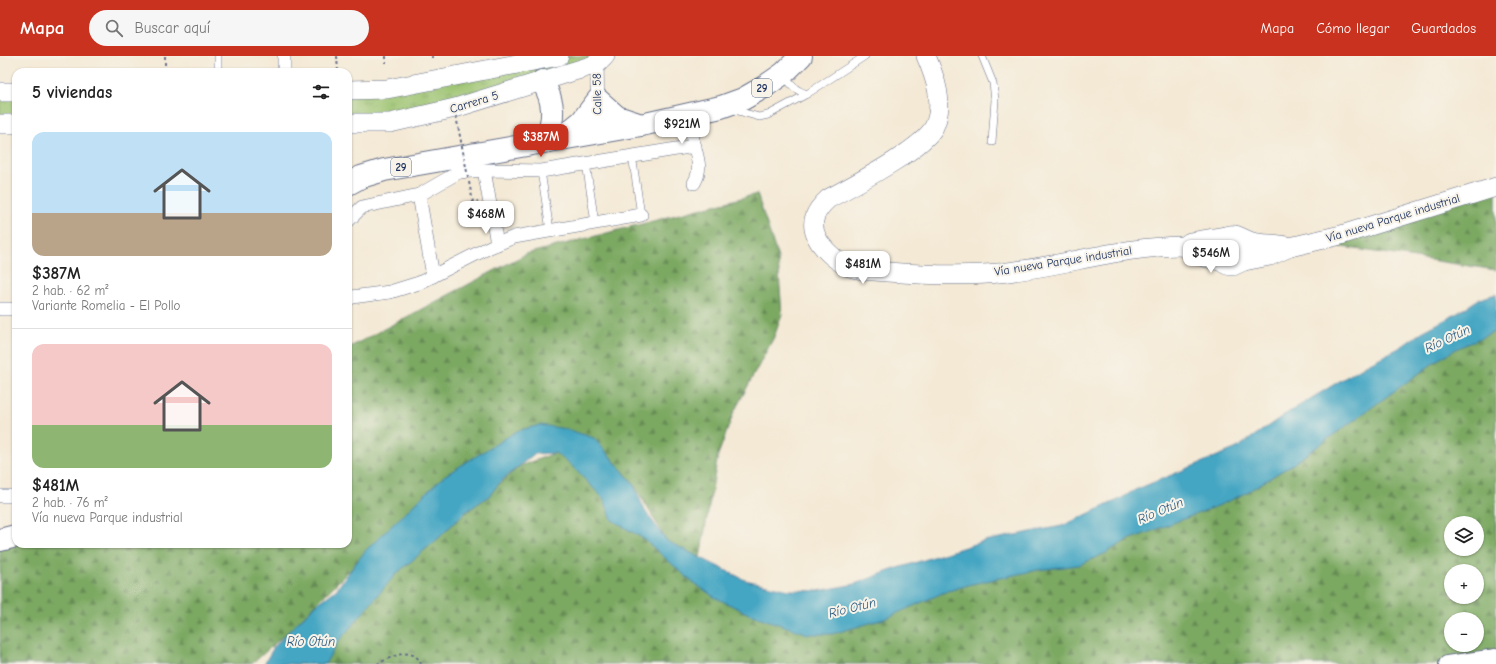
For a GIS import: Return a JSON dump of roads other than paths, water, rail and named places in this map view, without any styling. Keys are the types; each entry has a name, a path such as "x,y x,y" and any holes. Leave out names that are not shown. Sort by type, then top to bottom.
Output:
{"highway":[{"name":"29","path":"352,182 361,177 384,170 461,169 553,140 641,125 720,107 743,99 764,87 794,63"},
{"path":"542,80 549,92 553,104 553,117 550,130 553,140 582,121 598,100 617,117 641,125"},
{"path":"0,540 12,537"}],"main road":[{"path":"352,90 387,89 559,56"},
{"name":"Vía nueva Parque industrial","path":"926,56 933,70 939,103 934,127 916,146 828,199 817,209 813,226 817,238 823,248 845,265 862,270 933,276 1008,272 1144,248 1185,246 1190,242 1234,238 1290,247"},
{"name":"Carrera 5","path":"352,123 390,123 455,108 542,80 600,59"},
{"path":"0,92 12,92"},
{"path":"0,124 12,124"},
{"name":"Vía nueva Parque industrial","path":"1185,246 1192,254 1220,261 1228,266 1234,266 1244,261 1270,256 1290,247 1341,235 1496,187"},
{"path":"1220,261 1216,248 1218,243 1234,238 1248,250 1244,261"}],"street":[{"path":"284,56 284,68"},
{"name":"Calle 58","path":"598,132 600,59"},
{"path":"693,113 692,133 699,175 694,183"},
{"path":"352,217 362,207 419,195 461,169 541,171 632,155 695,146"},
{"path":"484,170 497,244"},
{"path":"419,195 433,276"},
{"path":"352,297 390,292 419,283 514,237 641,215"},
{"path":"0,309 12,309"},
{"path":"0,496 12,496"},
{"path":"1447,664 1496,656"}],"lane":[{"path":"218,56 218,68"},
{"path":"720,107 758,117 768,115 807,94 865,56"},
{"path":"982,56 993,84 995,100 992,142"},
{"path":"794,63 790,85 807,94"},
{"path":"632,155 641,215"},
{"path":"586,163 595,223"},
{"path":"541,171 550,231"}],"water":[{"name":"Río Otún","path":"1496,294 1496,331 1458,348 1439,359 1293,464 1244,494 1220,505 1126,541 1106,553 1079,565 1038,570 972,584 945,592 884,619 832,634 808,634 749,614 714,597 690,580 644,539 612,520 604,499 568,462 555,453 534,454 502,480 489,496 463,514 440,537 396,574 338,642 325,664 264,664 274,647 293,627 317,604 336,590 365,551 444,476 517,431 540,425 566,429 594,438 633,483 645,511 667,541 745,580 789,590 818,591 855,584 889,571 984,541 1062,526 1120,499 1135,490 1237,448 1284,415 1366,365 1401,347 1422,332 1456,314 1479,299"}]}
